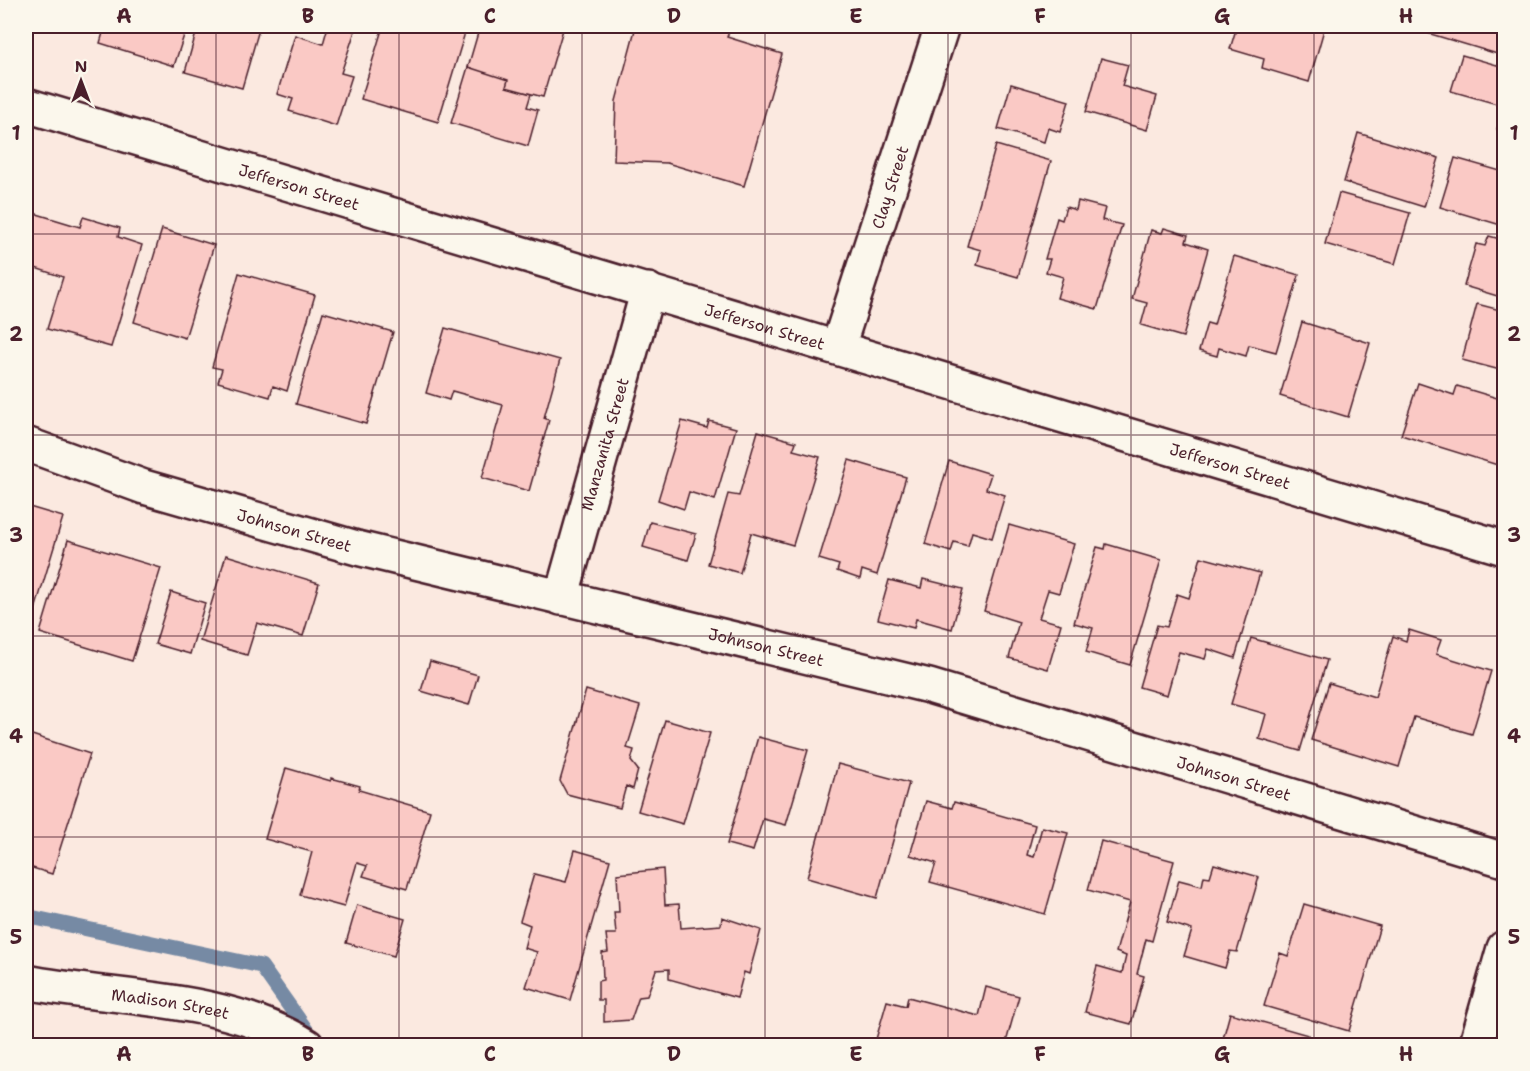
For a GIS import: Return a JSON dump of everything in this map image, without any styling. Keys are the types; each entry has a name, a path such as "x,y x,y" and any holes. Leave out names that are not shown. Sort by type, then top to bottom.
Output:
{"street":[{"name":"Clay Street","path":"838,347 942,26"},
{"name":"Jefferson Street","path":"26,105 1504,548"},
{"name":"Manzanita Street","path":"561,598 648,290"},
{"name":"Johnson Street","path":"26,444 155,490 357,548 929,686 1504,860"},
{"path":"1488,1030 1504,948"},
{"name":"Madison Street","path":"26,982 226,1012 287,1033 307,1046"}],"building":[{"path":"105,26 187,26 174,66 100,43"},
{"path":"198,26 260,26 242,88 185,72"},
{"path":"328,26 355,31 341,73 352,76 336,126 289,111 293,99 277,94 295,35 323,44"},
{"path":"383,26 467,26 438,122 361,99"},
{"path":"480,26 564,26 543,97 506,87 508,80 468,67"},
{"path":"636,26 731,26 727,37 782,54 744,186 667,163 614,161 616,101"},
{"path":"1237,26 1325,26 1309,82 1262,68 1264,59 1230,49"},
{"path":"1404,26 1504,26 1504,56"},
{"path":"1462,55 1504,67 1504,106 1451,91"},
{"path":"1101,58 1128,65 1122,86 1157,96 1147,130 1086,112"},
{"path":"468,67 508,80 506,87 531,94 527,107 538,110 528,146 451,123"},
{"path":"1011,84 1069,101 1060,132 1048,128 1044,142 998,129"},
{"path":"1504,106 1504,131 1497,129"},
{"path":"1358,133 1439,158 1424,207 1344,182"},
{"path":"996,145 1051,161 1018,277 977,265 981,250 967,246"},
{"path":"1455,158 1504,172 1504,226 1440,207"},
{"path":"1339,193 1410,213 1395,264 1325,244"},
{"path":"1078,201 1105,208 1102,220 1122,225 1097,309 1057,298 1063,277 1046,272 1050,259 1045,259 1057,218 1062,220 1066,207 1076,210"},
{"path":"27,211 80,227 83,217 120,228 118,237 142,245 111,347 47,329 63,277 26,265"},
{"path":"1164,228 1188,235 1186,242 1208,249 1183,337 1141,325 1147,303 1132,299 1151,230 1162,233"},
{"path":"162,229 214,245 185,338 134,322"},
{"path":"1489,236 1504,240 1504,298 1464,286 1476,244 1485,246"},
{"path":"1234,256 1299,275 1276,352 1249,345 1246,356 1219,348 1217,356 1199,351 1207,323 1214,325"},
{"path":"239,273 315,295 287,391 273,386 270,397 218,382 222,369 212,367"},
{"path":"1477,304 1504,311 1504,371 1462,360"},
{"path":"323,312 393,332 366,424 296,404"},
{"path":"1302,322 1370,343 1348,417 1280,396"},
{"path":"445,328 560,360 544,418 549,420 529,491 482,478 503,405 452,391 449,400 426,393"},
{"path":"1418,383 1454,395 1457,386 1504,400 1504,467 1401,435"},
{"path":"682,421 707,428 709,421 736,428 715,500 689,492 684,509 658,500"},
{"path":"758,431 796,442 793,450 820,457 793,545 751,533 740,573 708,564 728,494 739,496"},
{"path":"849,460 906,477 877,575 862,570 860,579 837,571 839,565 819,559"},
{"path":"949,461 991,474 986,489 1005,495 992,538 972,532 968,546 954,542 951,552 925,544"},
{"path":"26,506 63,517 32,620 26,618"},
{"path":"650,522 696,534 688,560 643,547"},
{"path":"1009,525 1074,544 1059,593 1048,590 1039,618 1061,624 1048,669 1009,658 1019,622 984,611"},
{"path":"68,540 161,568 132,661 40,633"},
{"path":"1106,544 1161,560 1130,665 1086,652 1093,628 1074,623 1097,547 1105,549"},
{"path":"226,555 319,583 303,636 257,623 247,655 200,641"},
{"path":"1201,557 1260,573 1235,658 1208,649 1205,659 1179,652 1167,695 1139,687 1157,625 1167,627 1177,594 1189,598"},
{"path":"923,579 963,589 952,629 916,619 914,628 878,619 889,580 921,588"},
{"path":"171,592 205,603 190,654 155,644"},
{"path":"1409,630 1441,640 1436,654 1491,671 1472,734 1414,717 1399,767 1311,740 1329,683 1375,697 1393,636 1406,641"},
{"path":"1251,638 1327,660 1300,751 1259,739 1266,714 1231,704"},
{"path":"430,661 478,675 469,705 421,691"},
{"path":"586,690 640,706 627,748 634,750 631,761 638,770 633,789 626,786 620,808 567,794 560,781"},
{"path":"665,720 710,733 683,824 638,811"},
{"path":"26,733 90,754 52,874 26,866"},
{"path":"758,737 808,750 786,825 763,819 753,851 727,844"},
{"path":"838,764 909,783 877,898 807,878"},
{"path":"286,768 331,781 331,778 360,786 359,790 430,811 407,889 363,876 367,866 357,863 344,907 300,895 312,852 265,839"},
{"path":"926,801 952,808 954,802 1035,825 1027,855 1034,857 1042,827 1068,833 1045,914 930,882 936,863 910,855"},
{"path":"1101,841 1174,861 1152,941 1146,939 1137,974 1144,976 1131,1024 1085,1012 1097,966 1122,973 1126,956 1116,952 1130,902 1088,890"},
{"path":"575,850 610,860 570,1000 526,987 537,952 524,948 530,925 520,921 534,874 566,882"},
{"path":"1214,864 1259,877 1237,952 1230,951 1225,968 1184,956 1192,930 1167,922 1179,880 1202,886 1204,876 1210,877"},
{"path":"663,869 665,905 679,904 681,928 721,925 722,917 761,930 749,974 744,972 737,998 669,979 669,969 656,970 647,996 639,997 631,1020 604,1022 604,1000 598,1000 598,981 603,980 602,953 608,952 606,934 616,934 614,912 619,912 617,874"},
{"path":"1304,904 1380,926 1349,1031 1264,1006 1280,953 1288,956"},
{"path":"357,905 405,919 394,956 346,943"},
{"path":"986,987 1019,996 1005,1046 874,1046 887,1001 906,1006 908,997 979,1016"},
{"path":"1230,1013 1308,1035 1305,1046 1221,1046"}],"waterway":[{"path":"26,916 261,966 314,1041"}]}
